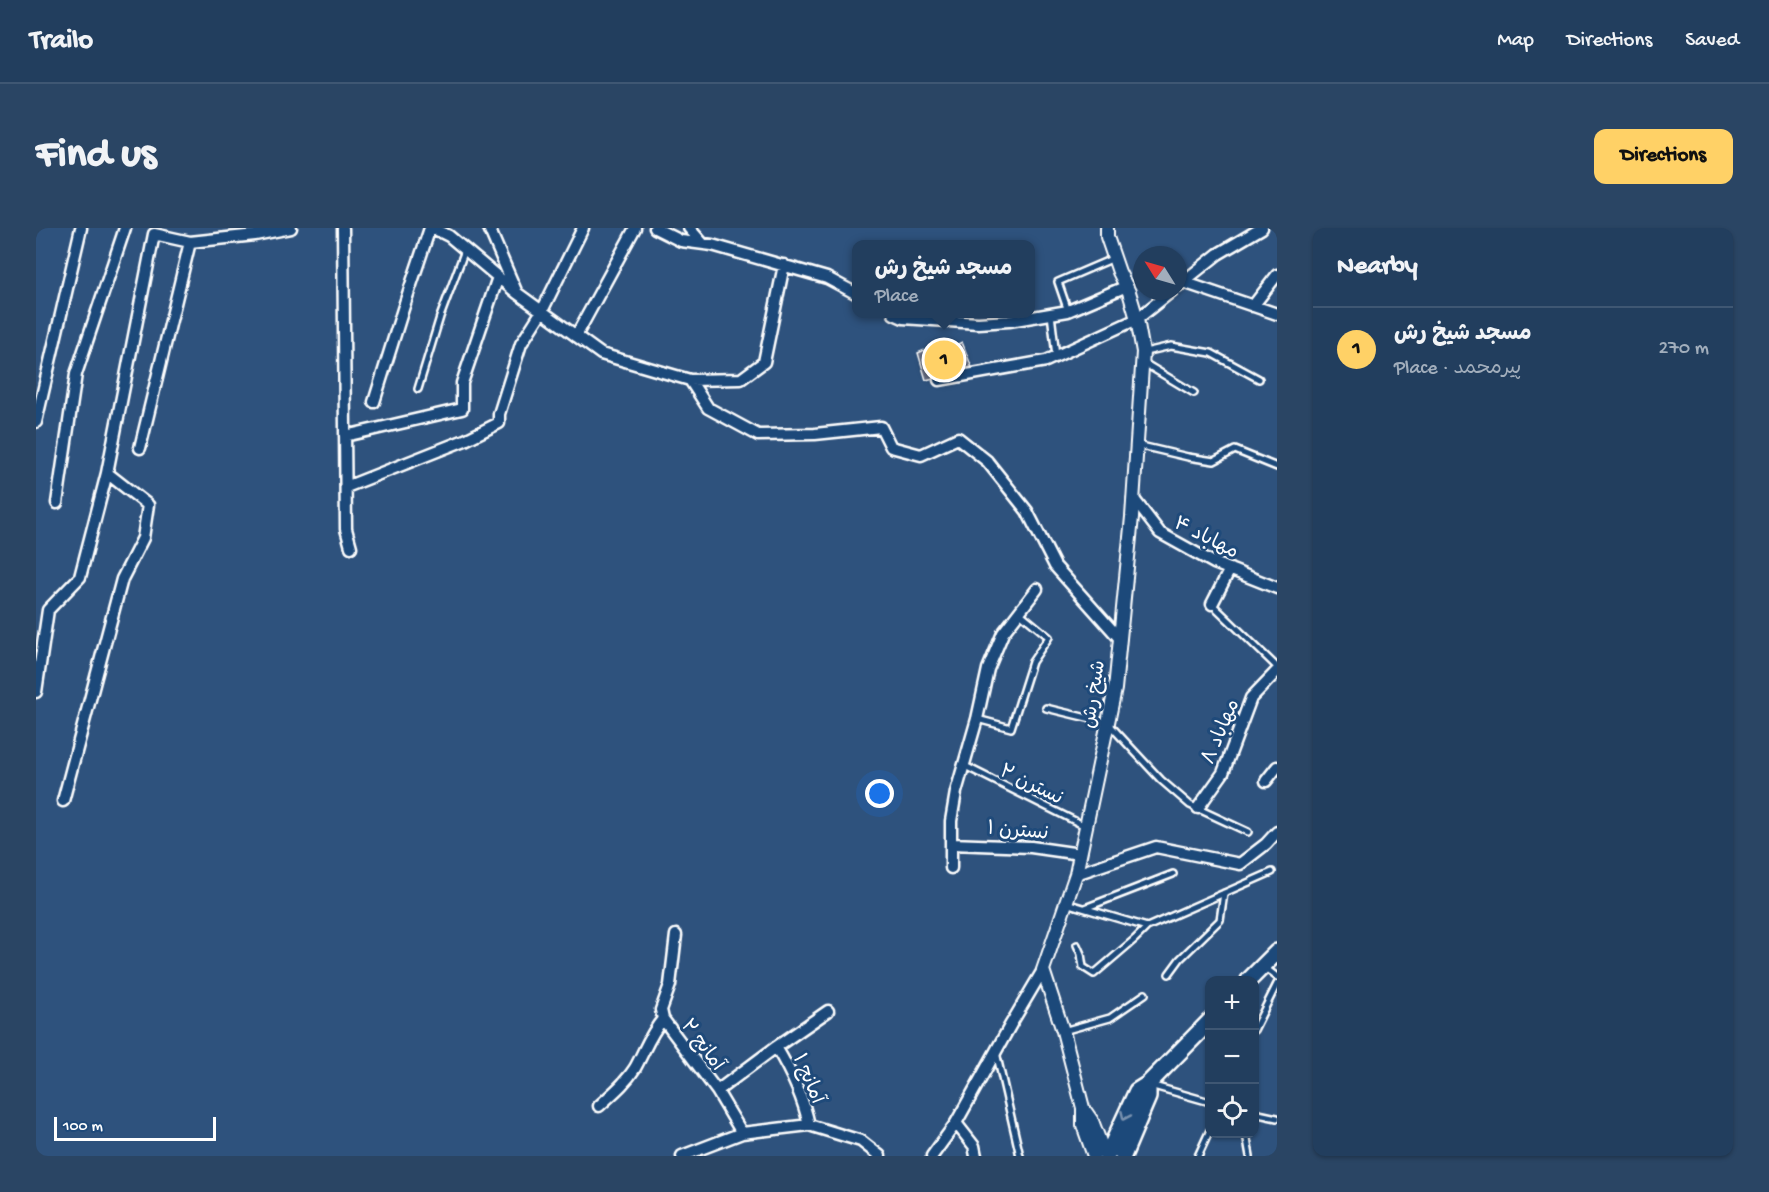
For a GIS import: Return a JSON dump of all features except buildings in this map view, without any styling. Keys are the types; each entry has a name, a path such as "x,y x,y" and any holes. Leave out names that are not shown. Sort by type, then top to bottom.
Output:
{"main road":[{"path":"1255,976 1277,952"},
{"path":"1109,1156 1137,1091 1148,1084 1205,1026"}],"street":[{"path":"36,422 81,228"},
{"path":"57,503 76,374 125,228"},
{"path":"36,692 48,610 80,577 107,473 154,234 190,242 255,235 291,228"},
{"path":"343,228 346,529 351,547"},
{"path":"374,402 403,309 432,228 449,236 517,293 601,354 690,380 741,380 764,362 784,265"},
{"path":"489,228 517,293"},
{"path":"346,487 465,440 500,423 499,414 521,344 542,311 583,228"},
{"path":"576,336 635,228"},
{"path":"655,228 681,241 712,245 827,278 852,291"},
{"path":"689,228 703,244"},
{"name":"شیخ رش","path":"1043,970 1076,874 1115,689 1133,498 1143,357 1137,320 1127,286 1107,237 1107,228"},
{"path":"1187,279 1218,254 1262,228"},
{"path":"140,448 190,242"},
{"path":"1253,306 1277,275"},
{"path":"345,436 462,409 462,383 498,277"},
{"path":"1035,317 1068,311 1127,286"},
{"path":"1187,286 1277,314"},
{"path":"939,380 1046,360 1137,320 1161,300"},
{"path":"903,318 978,323 1027,318"},
{"path":"690,380 708,408 758,435 815,434 880,427 891,447 921,455 958,438 987,461 1028,511 1055,566 1120,639"},
{"path":"63,801 122,579 143,538 148,505 107,473"},
{"name":"مهاباد ۴","path":"1133,498 1160,533 1214,563 1277,588"},
{"path":"1212,603 1230,569"},
{"path":"951,868 951,821 988,669 1003,633 1037,589"},
{"name":"مهاباد ۸","path":"1198,808 1222,773 1251,698 1277,669"},
{"path":"1266,781 1277,767"},
{"path":"1076,874 1156,847 1239,864 1266,844 1277,832"},
{"name":"نسترن ۱","path":"951,844 1031,847 1080,855"},
{"name":"آمانج ۲","path":"676,935 670,985 661,1010 663,1019 717,1091 742,1133"},
{"path":"1043,970 1063,1031 1083,1108 1109,1156"},
{"path":"932,1156 956,1123 1043,970"},
{"path":"717,1091 828,1011"},
{"path":"599,1106 624,1083 635,1068 656,1027 663,1019"},
{"name":"آمانج ۱","path":"776,1047 794,1077 809,1125"},
{"path":"956,1123 974,1146 975,1156"},
{"path":"682,1156 742,1133 809,1125 861,1141 880,1156"}],"lane":[{"path":"418,389 440,317 465,250"},
{"path":"1068,311 1058,282 1114,258"},
{"path":"1051,314 1056,356"},
{"path":"1143,357 1171,346 1211,353 1259,379"},
{"path":"1143,357 1194,393"},
{"path":"1137,445 1188,457 1214,460 1235,450 1277,466"},
{"path":"1212,603 1277,669"},
{"path":"977,719 1011,728 1032,662 1049,637 1019,612"},
{"path":"1046,708 1108,723 1161,780 1190,805 1248,832"},
{"name":"نسترن ۲","path":"965,766 1086,826"},
{"path":"1077,945 1083,967 1094,974 1147,927 1272,872"},
{"path":"1083,908 1173,874"},
{"path":"1169,974 1180,959 1220,920 1224,893"},
{"path":"1066,903 1147,927"},
{"path":"1263,967 1277,977"},
{"path":"1259,1020 1277,984"},
{"path":"1063,1031 1110,1018 1145,994"},
{"path":"996,1050 1020,1156"},
{"path":"1148,1084 1205,1101"},
{"path":"1259,1114 1277,1118"},
{"path":"1198,1156 1206,1138"},
{"path":"1247,1138 1250,1156"}],"place":[{"name":"مسجد شیخ رش","path":"944,360"}]}
